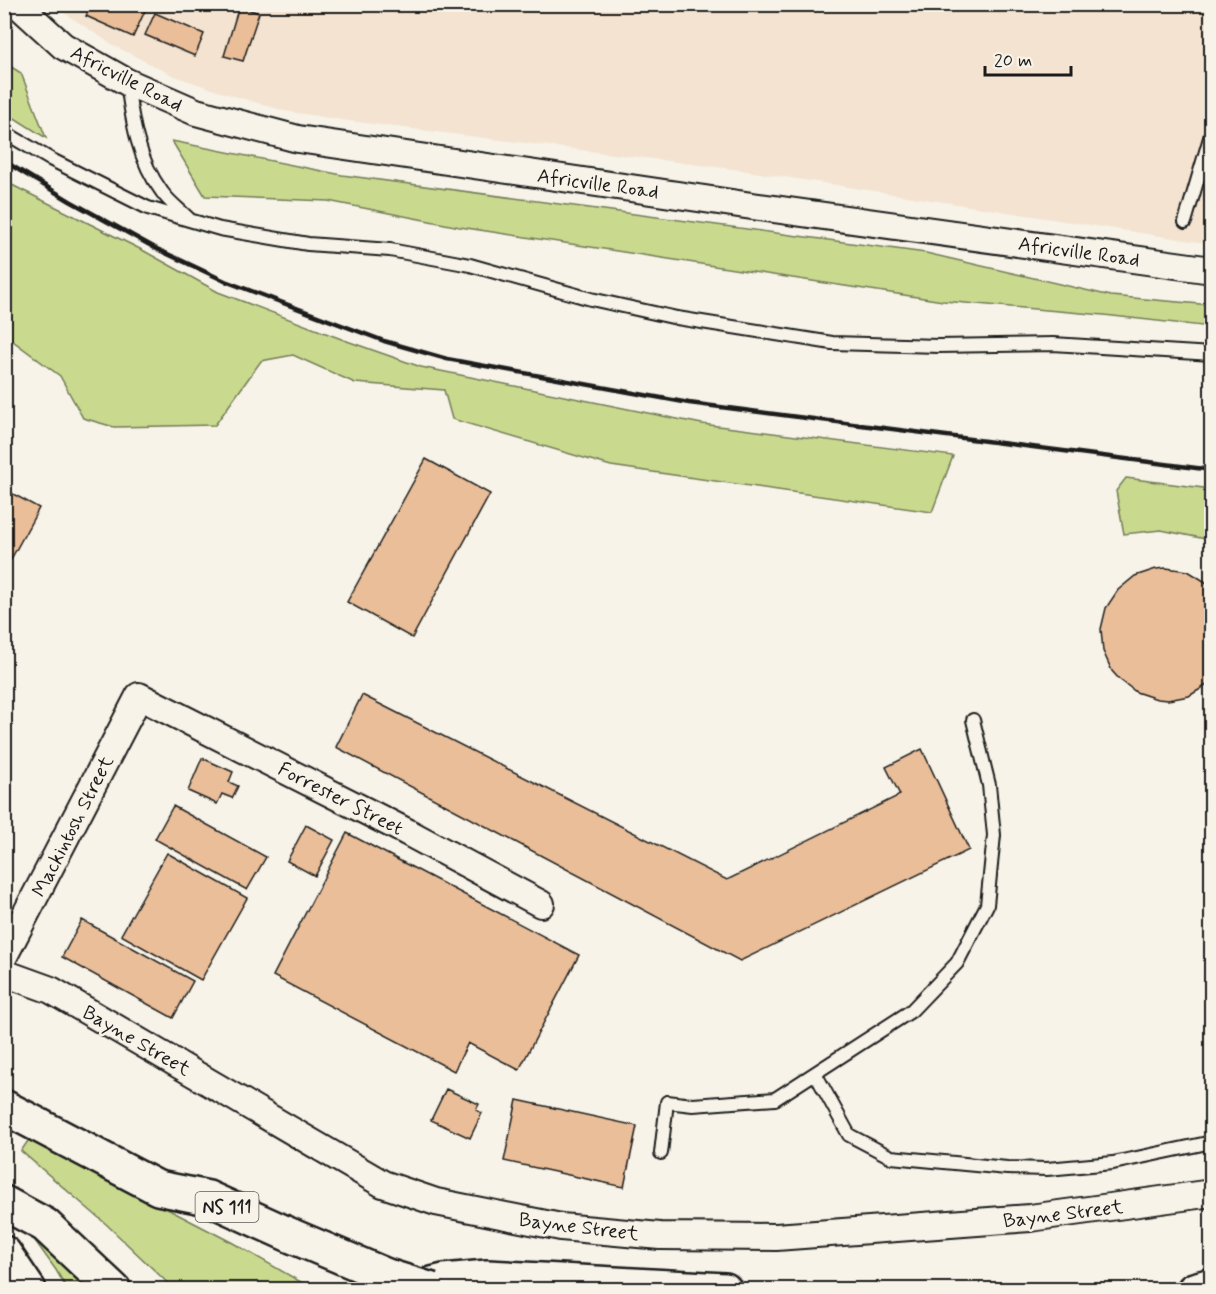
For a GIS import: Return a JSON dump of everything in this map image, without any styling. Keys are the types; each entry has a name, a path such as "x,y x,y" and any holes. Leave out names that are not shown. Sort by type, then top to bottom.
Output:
{"highway":[{"name":"NS 111","path":"6,1107 158,1188 208,1198 387,1276 432,1290"},
{"path":"4,1203 45,1225 114,1290"},
{"path":"4,1253 29,1290"},
{"path":"408,1290 444,1281 487,1277 725,1290"},
{"path":"1194,1290 1212,1285"}],"street":[{"name":"Africville Road","path":"17,4 63,46 127,82 196,112 298,139 752,206 1212,270"},
{"name":"Forrester Street","path":"139,696 407,832 541,904"},
{"name":"Mackintosh Street","path":"4,956 139,696"},
{"name":"Bayne Street","path":"4,973 51,990 383,1184 436,1202 561,1227 660,1236 776,1237 1030,1218 1212,1193"}],"lane":[{"path":"127,82 132,127 142,157 162,193 190,220"},
{"path":"1185,222 1212,131"},
{"path":"4,132 50,159 148,208 220,229 308,244 390,250 470,265 591,298 677,318 832,343 939,346 1053,344 1212,354"},
{"path":"661,1153 667,1102 693,1105 775,1099 911,1011 957,963 987,905 993,825 989,785 973,720"},
{"path":"815,1073 849,1135 891,1157 1007,1168 1047,1169 1113,1163 1212,1142"}],"shaded area":[{"path":"52,5 1211,5 1211,244 741,170 285,111 172,75 113,45"}],"green space":[{"path":"5,63 21,73 46,138 5,112"},
{"path":"172,141 342,175 926,253 1111,296 1211,305 1211,327 943,301 460,227 328,201 205,196"},
{"path":"4,181 144,251 218,292 421,367 702,424 953,456 932,512 611,466 452,419 444,390 355,383 293,355 261,361 215,425 114,427 83,418 60,376 5,335"},
{"path":"1126,478 1211,489 1211,540 1161,530 1124,534 1116,491"},
{"path":"30,1138 233,1243 313,1289 174,1289 106,1224 21,1151"},
{"path":"18,1217 112,1289 67,1289"}],"building":[{"path":"91,4 148,4 133,37 86,16"},
{"path":"239,6 259,13 243,61 224,56"},
{"path":"155,13 204,34 195,56 145,35"},
{"path":"426,459 490,494 412,638 347,602"},
{"path":"4,489 39,508 4,572"},
{"path":"1166,568 1188,571 1212,586 1212,682 1189,696 1168,700 1136,692 1119,679 1112,671 1103,651 1101,629 1106,608 1118,590 1135,576"},
{"path":"362,695 727,880 900,795 886,767 922,749 969,850 740,961 336,747"},
{"path":"202,758 233,772 229,782 238,786 232,798 222,794 217,804 188,791"},
{"path":"1210,802 1212,802 1212,825 1204,823"},
{"path":"173,806 266,857 247,890 155,839"},
{"path":"306,825 334,840 315,876 287,861"},
{"path":"347,833 579,955 519,1070 468,1043 454,1071 273,976"},
{"path":"167,853 247,898 201,980 121,935"},
{"path":"82,920 193,981 173,1018 62,957"},
{"path":"446,1089 479,1104 476,1110 482,1113 470,1138 431,1120"},
{"path":"517,1100 637,1126 624,1187 504,1161"}],"railway":[{"path":"4,161 157,249 225,281 384,341 447,359 689,403 1212,470"}]}
